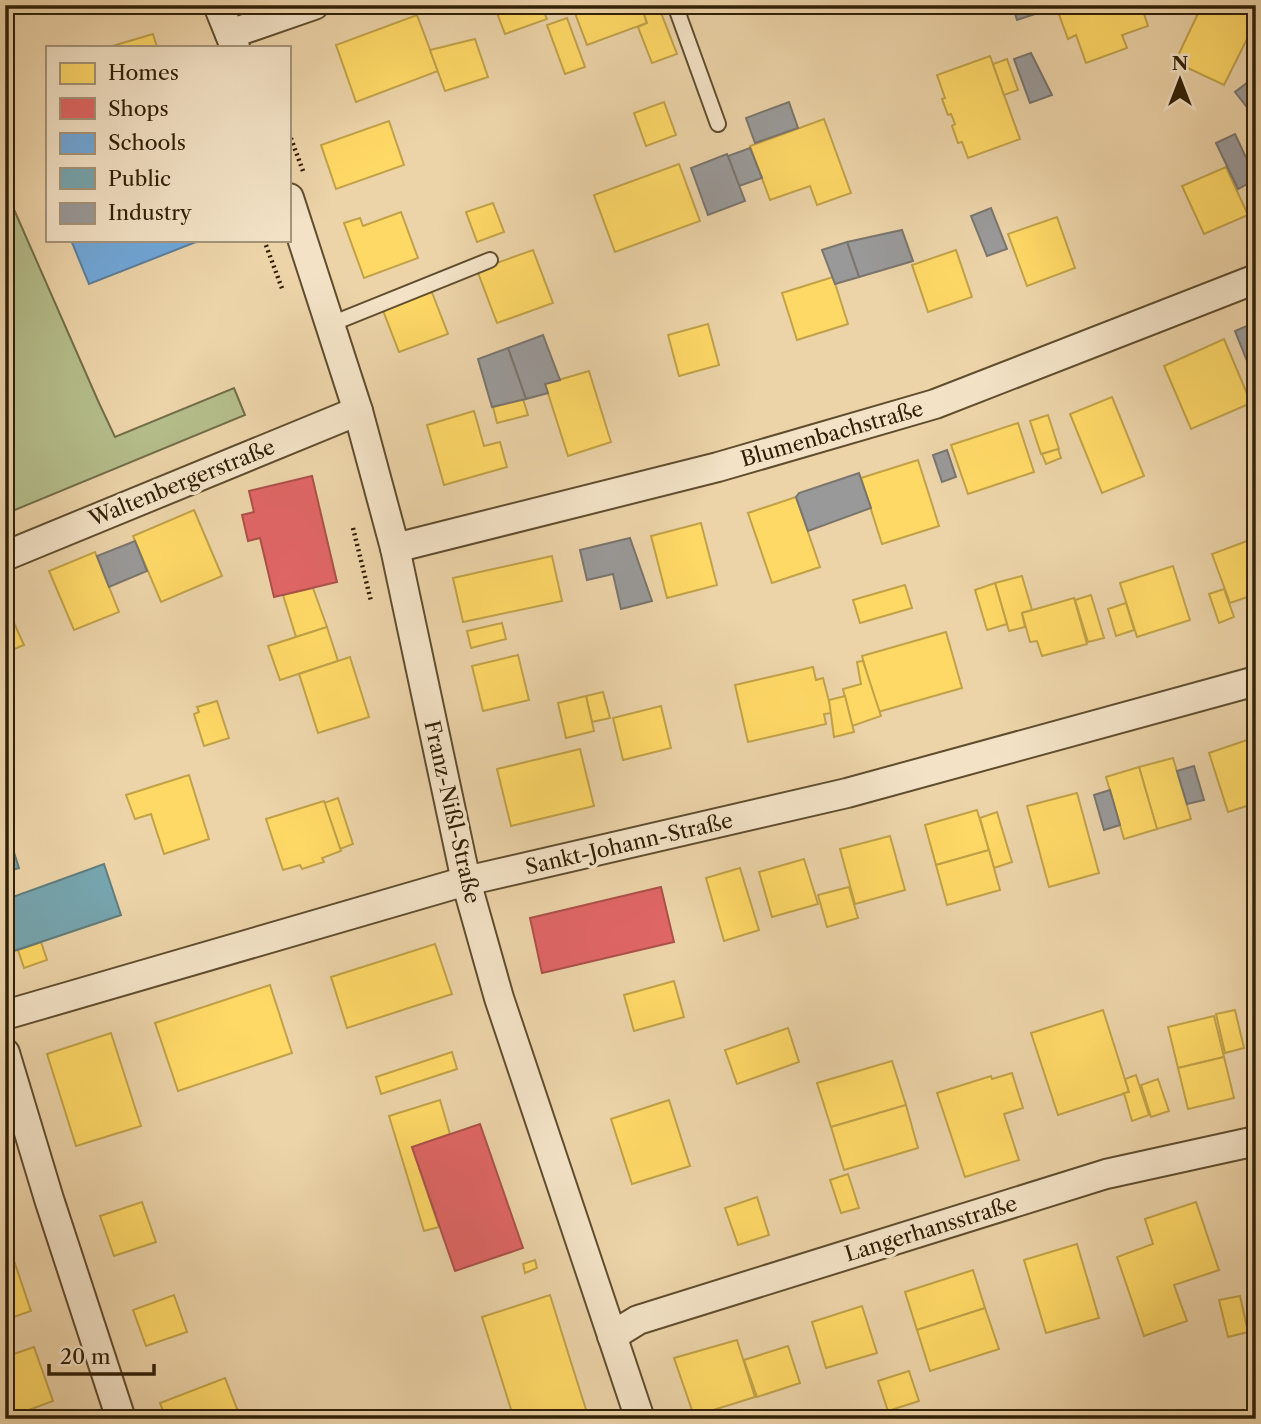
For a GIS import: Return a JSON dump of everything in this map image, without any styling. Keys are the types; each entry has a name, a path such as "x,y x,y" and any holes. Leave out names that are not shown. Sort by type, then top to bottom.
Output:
{"street":[{"path":"218,5 232,41 314,5"},
{"name":"Franz-Nißl-Straße","path":"290,201 358,411 395,548 466,881 499,998 640,1419"},
{"name":"Blumenbachstraße","path":"395,548 718,467 935,404 1256,279"},
{"name":"Waltenbergerstraße","path":"5,556 358,411"},
{"name":"Sankt-Johann-Straße","path":"5,1015 466,881 846,793 1256,681"},
{"path":"5,1053 49,1199 121,1419"},
{"name":"Langerhansstraße","path":"612,1336 638,1320 1106,1174 1256,1141"}],"lane":[{"path":"675,5 718,124"},
{"path":"331,324 490,260"}],"green space":[{"path":"5,189 115,437 234,388 245,415 5,514"}],"building: Homes":[{"path":"494,5 541,5 547,19 505,34"},
{"path":"572,5 641,5 647,23 587,45"},
{"path":"641,5 658,5 677,54 652,63 638,27 647,23"},
{"path":"1066,5 1141,5 1148,26 1122,35 1127,48 1086,63 1076,35 1068,39 1057,9"},
{"path":"1202,5 1237,5 1256,15 1256,21 1224,85 1175,62"},
{"path":"417,15 438,71 356,102 336,45"},
{"path":"567,18 585,67 565,74 547,25"},
{"path":"153,34 157,46 112,46"},
{"path":"475,39 488,77 445,91 430,50"},
{"path":"990,56 1020,139 968,158 962,142 958,143 952,126 955,124 942,99 945,98 937,75"},
{"path":"1007,59 1018,90 1004,95 993,64"},
{"path":"664,102 676,135 646,146 634,113"},
{"path":"824,119 851,193 817,205 810,186 770,200 750,146"},
{"path":"389,121 404,165 336,189 321,145"},
{"path":"679,164 700,221 615,252 594,195"},
{"path":"1226,167 1248,215 1204,234 1182,186"},
{"path":"493,203 504,232 477,242 466,212"},
{"path":"401,212 418,258 364,278 344,223 360,218 363,226"},
{"path":"1057,217 1075,268 1027,286 1008,234"},
{"path":"533,250 553,303 497,323 477,270"},
{"path":"956,250 972,297 928,312 912,265"},
{"path":"833,277 848,324 797,340 782,293"},
{"path":"431,290 448,334 399,352 382,308"},
{"path":"708,324 719,365 679,376 668,335"},
{"path":"1224,339 1251,403 1191,429 1164,366"},
{"path":"589,371 611,442 568,456 545,384"},
{"path":"1112,397 1144,476 1102,493 1070,414"},
{"path":"523,399 528,415 497,423 493,407"},
{"path":"474,411 484,446 500,442 507,467 444,485 427,425"},
{"path":"1048,415 1059,449 1041,454 1030,421"},
{"path":"1018,423 1034,472 968,494 951,445"},
{"path":"1058,449 1061,458 1046,464 1042,454"},
{"path":"918,460 939,526 882,544 861,478"},
{"path":"796,497 820,567 772,583 748,513"},
{"path":"194,510 222,576 161,602 133,536"},
{"path":"1256,522 1256,538 1255,538 1250,524"},
{"path":"701,523 717,585 667,598 651,536"},
{"path":"1255,538 1256,594 1230,603 1212,554"},
{"path":"95,552 119,612 74,630 49,571"},
{"path":"552,556 562,601 463,622 453,578"},
{"path":"1173,566 1190,620 1137,637 1120,583"},
{"path":"1022,576 1032,610 1022,613 1025,627 1009,631 995,583"},
{"path":"995,583 1007,624 987,630 975,590"},
{"path":"905,585 912,608 860,623 853,600"},
{"path":"313,588 327,627 296,637 283,595"},
{"path":"1224,589 1234,617 1219,623 1209,594"},
{"path":"1091,595 1104,638 1088,642 1075,600"},
{"path":"1074,598 1087,644 1042,656 1037,641 1030,642 1022,613"},
{"path":"5,603 24,645 5,653"},
{"path":"1126,603 1134,630 1116,636 1108,609"},
{"path":"502,623 506,639 471,648 467,631"},
{"path":"327,627 338,661 280,680 268,646"},
{"path":"946,632 962,688 878,712 862,656"},
{"path":"518,655 529,700 483,711 472,666"},
{"path":"350,657 369,717 318,733 299,674"},
{"path":"863,661 881,716 852,726 843,689 861,684 857,662"},
{"path":"813,667 816,680 823,678 832,713 824,714 826,724 748,742 735,685"},
{"path":"603,692 610,718 592,722 586,696"},
{"path":"586,696 594,731 566,738 558,703"},
{"path":"845,696 854,732 834,737 829,700"},
{"path":"217,701 229,738 204,746 194,714 199,712 197,707"},
{"path":"661,706 671,748 623,760 613,718"},
{"path":"1256,738 1256,766 1247,740"},
{"path":"1247,740 1256,766 1256,803 1228,812 1209,753"},
{"path":"580,749 594,806 511,826 497,769"},
{"path":"1173,758 1191,819 1157,829 1139,767"},
{"path":"1139,767 1157,829 1124,839 1106,777"},
{"path":"189,775 209,839 164,854 151,814 135,819 126,795"},
{"path":"1077,793 1099,873 1049,887 1027,806"},
{"path":"338,798 353,844 340,849 324,803"},
{"path":"324,801 341,851 322,858 324,862 302,869 300,865 283,870 266,819"},
{"path":"977,810 989,850 936,865 925,825"},
{"path":"997,812 1012,862 994,868 980,818"},
{"path":"890,836 905,890 855,904 840,849"},
{"path":"989,850 1000,890 947,905 936,865"},
{"path":"804,859 818,904 772,917 759,872"},
{"path":"740,868 759,930 724,941 706,878"},
{"path":"849,887 858,918 827,927 818,895"},
{"path":"41,942 47,960 24,968 18,950"},
{"path":"435,944 452,994 347,1028 331,977"},
{"path":"674,981 684,1017 634,1031 624,995"},
{"path":"270,985 292,1053 178,1091 155,1023"},
{"path":"1103,1010 1129,1092 1058,1115 1031,1033"},
{"path":"1235,1010 1244,1048 1225,1053 1216,1014"},
{"path":"1214,1016 1224,1057 1178,1068 1168,1027"},
{"path":"788,1028 799,1062 737,1084 725,1050"},
{"path":"111,1033 141,1126 76,1146 47,1054"},
{"path":"452,1052 457,1069 381,1094 376,1077"},
{"path":"1224,1057 1234,1098 1188,1109 1178,1068"},
{"path":"892,1061 906,1105 831,1127 817,1083"},
{"path":"1012,1073 1023,1108 1004,1114 1019,1160 965,1177 937,1093 991,1076 992,1079"},
{"path":"1136,1075 1149,1115 1132,1121 1124,1093 1129,1092 1125,1079"},
{"path":"1158,1079 1169,1111 1151,1117 1141,1085"},
{"path":"440,1100 450,1134 412,1147 439,1227 424,1231 389,1116"},
{"path":"669,1100 690,1166 632,1184 611,1119"},
{"path":"906,1105 918,1148 844,1170 831,1127"},
{"path":"848,1174 859,1208 841,1213 830,1180"},
{"path":"757,1197 769,1235 738,1245 725,1208"},
{"path":"142,1202 156,1242 114,1256 100,1216"},
{"path":"1196,1202 1219,1270 1174,1285 1187,1321 1144,1336 1117,1257 1153,1244 1145,1219"},
{"path":"1077,1244 1099,1318 1046,1333 1024,1260"},
{"path":"10,1249 31,1311 5,1320 5,1251"},
{"path":"535,1260 537,1268 525,1273 523,1264"},
{"path":"973,1270 985,1308 917,1330 905,1292"},
{"path":"174,1295 187,1332 146,1346 133,1310"},
{"path":"550,1295 589,1419 514,1419 482,1317"},
{"path":"1240,1296 1248,1332 1228,1337 1219,1300"},
{"path":"862,1306 877,1353 826,1368 812,1322"},
{"path":"985,1308 999,1349 930,1371 917,1330"},
{"path":"737,1340 755,1397 694,1416 674,1358"},
{"path":"788,1346 800,1383 757,1397 744,1360"},
{"path":"34,1347 53,1401 5,1419 5,1357"},
{"path":"909,1371 919,1401 888,1411 878,1381"},
{"path":"225,1378 241,1419 166,1419 160,1403"}],"building: Shops":[{"path":"312,476 337,582 274,597 260,538 248,541 242,515 254,512 249,491"},
{"path":"661,887 674,942 542,973 530,918"},
{"path":"480,1124 523,1248 455,1271 412,1147"}],"building: Schools":[{"path":"72,242 196,242 89,284"}],"building: Public":[{"path":"10,840 19,868 5,872 5,841"},
{"path":"104,864 121,915 5,954 5,874 13,897"}],"building: Industry":[{"path":"1019,5 1049,5 1050,9 1017,20 1013,8"},
{"path":"1166,5 1181,5 1178,13 1165,8"},
{"path":"1031,53 1052,95 1030,103 1014,59"},
{"path":"1256,76 1256,113 1253,115 1235,92"},
{"path":"789,102 798,128 755,143 746,118"},
{"path":"1235,134 1256,179 1238,189 1216,143"},
{"path":"750,148 762,178 739,186 728,156"},
{"path":"727,154 745,201 708,215 691,168"},
{"path":"991,208 1007,249 987,256 971,216"},
{"path":"902,230 913,261 859,277 847,242"},
{"path":"847,242 859,277 835,284 822,250"},
{"path":"1256,322 1256,363 1249,366 1235,331"},
{"path":"543,335 560,380 545,384 548,393 526,399 508,348"},
{"path":"508,348 526,399 492,407 478,359"},
{"path":"947,450 956,477 942,482 933,455"},
{"path":"859,473 871,508 808,531 796,497 799,493"},
{"path":"630,538 652,601 621,609 613,574 587,580 580,550"},
{"path":"135,541 147,571 109,587 97,556"},
{"path":"1194,766 1204,800 1187,804 1177,771"},
{"path":"1110,790 1120,825 1104,830 1094,795"}]}
